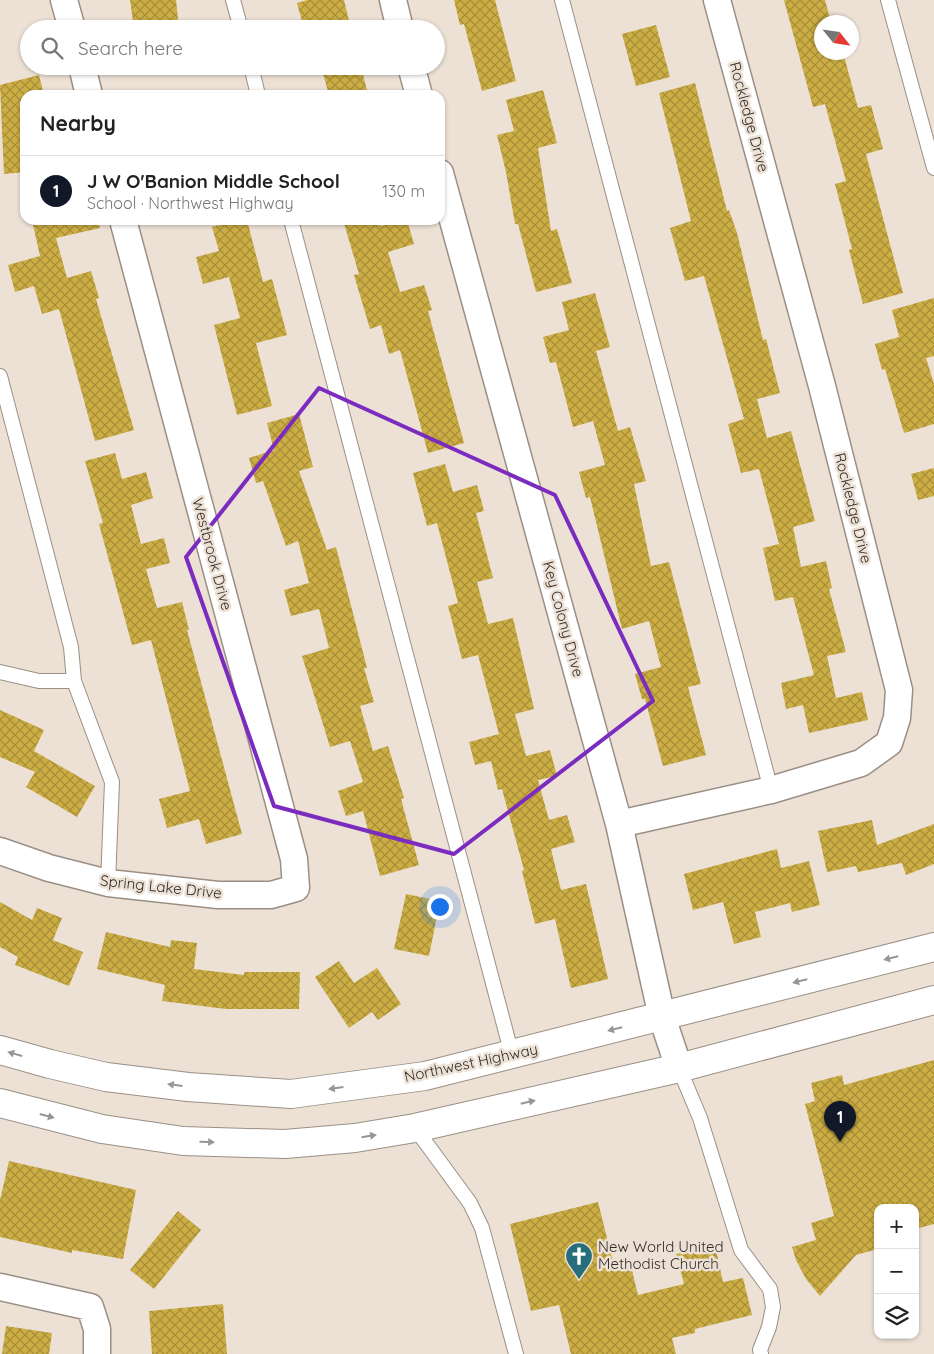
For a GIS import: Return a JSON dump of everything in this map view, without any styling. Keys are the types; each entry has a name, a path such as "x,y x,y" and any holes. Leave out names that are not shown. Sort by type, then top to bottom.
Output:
{"main road":[{"name":"Northwest Highway","path":"0,1050 106,1077 188,1087 291,1094 425,1076 934,947"},
{"path":"0,1103 102,1129 182,1141 284,1144 355,1138 415,1128 678,1068 934,1000"}],"street":[{"path":"64,0 70,20"},
{"path":"393,0 398,20"},
{"name":"Rockledge Drive","path":"619,824 771,790 861,763 889,743 897,718 899,690 822,386 717,0"},
{"path":"84,75 88,90"},
{"path":"413,75 418,90"},
{"name":"Key Colony Drive","path":"445,190 619,824 662,1017 678,1068"},
{"name":"Westbrook Drive","path":"124,225 294,859 296,888"},
{"name":"Spring Lake Drive","path":"0,851 49,868 108,883 218,895 271,895 296,888"},
{"path":"0,1287 90,1307 97,1329 97,1354"}],"lane":[{"path":"233,0 239,20"},
{"path":"562,0 771,790"},
{"path":"888,0 934,168"},
{"path":"252,75 257,90"},
{"path":"292,225 512,1055"},
{"path":"0,376 71,647 74,681 112,782 108,883"},
{"path":"0,672 39,681 74,681"},
{"path":"678,1068 700,1118 741,1250 770,1288 773,1307 769,1328 760,1350 761,1354"},
{"path":"415,1128 470,1202 478,1220 516,1354"}],"highlighted area":[{"path":"319,388 555,495 653,701 454,854 274,806 186,557"}],"building":[{"path":"130,0 176,0 178,20 133,20"},
{"path":"307,0 344,0 349,20 302,20 297,3"},
{"path":"454,0 495,0 516,81 482,91 464,24 460,25"},
{"path":"784,0 825,0 829,15 814,15 814,60 845,60 858,108 871,105 883,149 866,154 903,293 863,304 849,250 852,249 835,184 846,181 825,104 813,107"},
{"path":"656,25 670,77 636,86 622,34"},
{"path":"39,75 43,90 20,90 20,172 4,174 0,85"},
{"path":"323,75 363,75 367,90 328,90"},
{"path":"695,83 727,211 729,210 737,233 763,340 766,339 780,393 757,399 767,438 791,431 815,521 793,527 801,567 826,561 832,588 829,589 846,652 827,656 836,698 862,692 868,720 809,733 803,705 786,709 781,683 814,675 793,597 775,601 763,548 779,544 759,469 741,473 728,424 744,419 704,276 685,281 670,228 691,221 659,93"},
{"path":"543,90 557,143 538,148 551,231 557,229 572,283 536,292 518,224 515,224 497,135 514,131 506,100"},
{"path":"33,225 100,225 100,228 56,238 67,278 91,271 99,298 96,299 134,430 95,441 59,309 42,314 34,286 15,292 8,265 40,256"},
{"path":"219,225 248,225 263,282 272,279 287,335 256,343 272,406 237,415 214,325 240,318 229,277 203,284 196,257 219,251 212,227"},
{"path":"344,225 408,225 414,244 388,252 400,292 424,285 432,310 428,311 464,443 428,453 400,350 389,354 381,325 370,329 354,275 359,274"},
{"path":"595,293 610,347 596,351 618,431 630,427 646,481 634,484 651,566 669,562 701,684 688,687 706,755 663,766 645,699 642,699 635,674 661,667 649,621 622,629 590,497 586,498 579,472 605,465 593,421 573,427 556,362 550,363 543,337 569,330 562,302"},
{"path":"934,298 934,356 926,358 934,384 934,424 904,433 885,369 882,370 875,344 899,337 892,310"},
{"path":"299,414 313,467 299,471 327,550 336,547 367,668 364,668 374,702 360,706 373,751 388,746 404,798 401,799 419,865 380,876 363,811 346,816 338,791 363,782 350,741 330,747 302,656 329,648 319,609 291,616 284,590 309,583 298,541 286,546 263,481 256,483 249,458 274,450 267,423"},
{"path":"115,453 122,479 146,472 153,498 131,505 141,544 164,538 170,563 146,569 157,608 182,602 189,630 187,630 242,834 206,844 199,819 167,828 159,799 190,791 151,640 132,645 99,524 103,523 85,461"},
{"path":"445,464 453,492 477,485 484,511 476,513 493,578 477,582 488,624 513,618 534,709 515,714 526,756 550,750 557,776 538,780 549,820 567,815 575,842 551,849 561,890 586,884 608,979 571,988 555,919 535,924 522,871 524,870 502,789 498,790 491,761 475,765 469,742 499,734 478,655 462,659 448,606 458,603 437,523 427,526 413,473"},
{"path":"934,468 934,496 918,500 911,474"},
{"path":"0,710 44,730 34,751 95,786 77,817 26,787 35,772 0,757"},
{"path":"872,820 877,845 934,824 934,864 906,875 902,863 858,872 856,866 827,872 818,831"},
{"path":"777,849 781,868 809,861 820,905 792,912 790,903 755,912 761,937 734,944 723,902 693,910 684,874"},
{"path":"406,894 440,901 429,956 394,949"},
{"path":"0,902 32,920 37,908 62,918 53,940 83,952 69,986 15,965 18,957 0,947"},
{"path":"106,932 170,947 171,940 197,943 194,969 244,975 244,972 300,972 299,1009 226,1009 162,1001 165,985 97,969"},
{"path":"339,961 354,983 377,968 401,1004 378,1020 372,1012 349,1028 315,977"},
{"path":"934,1060 934,1224 919,1228 919,1204 874,1204 874,1250 856,1255 820,1296 806,1279 796,1260 792,1247 816,1240 811,1223 834,1216 805,1104 815,1101 811,1083 842,1075 844,1085"},
{"path":"9,1161 136,1190 123,1259 72,1250 72,1253 0,1237 0,1200"},
{"name":"New World United Methodist Church","path":"598,1202 613,1262 629,1258 638,1295 684,1284 676,1254 715,1245 723,1282 743,1278 752,1315 695,1329 695,1333 672,1338 676,1354 571,1354 559,1305 531,1311 510,1224"},
{"path":"178,1211 201,1230 154,1289 130,1270"},
{"path":"223,1304 227,1354 152,1354 149,1311"},
{"path":"6,1326 52,1333 49,1354 2,1354"}],"place":[{"name":"J W O'Banion Middle School","path":"840,1142"},
{"name":"New World United Methodist Church","path":"579,1280"}]}
